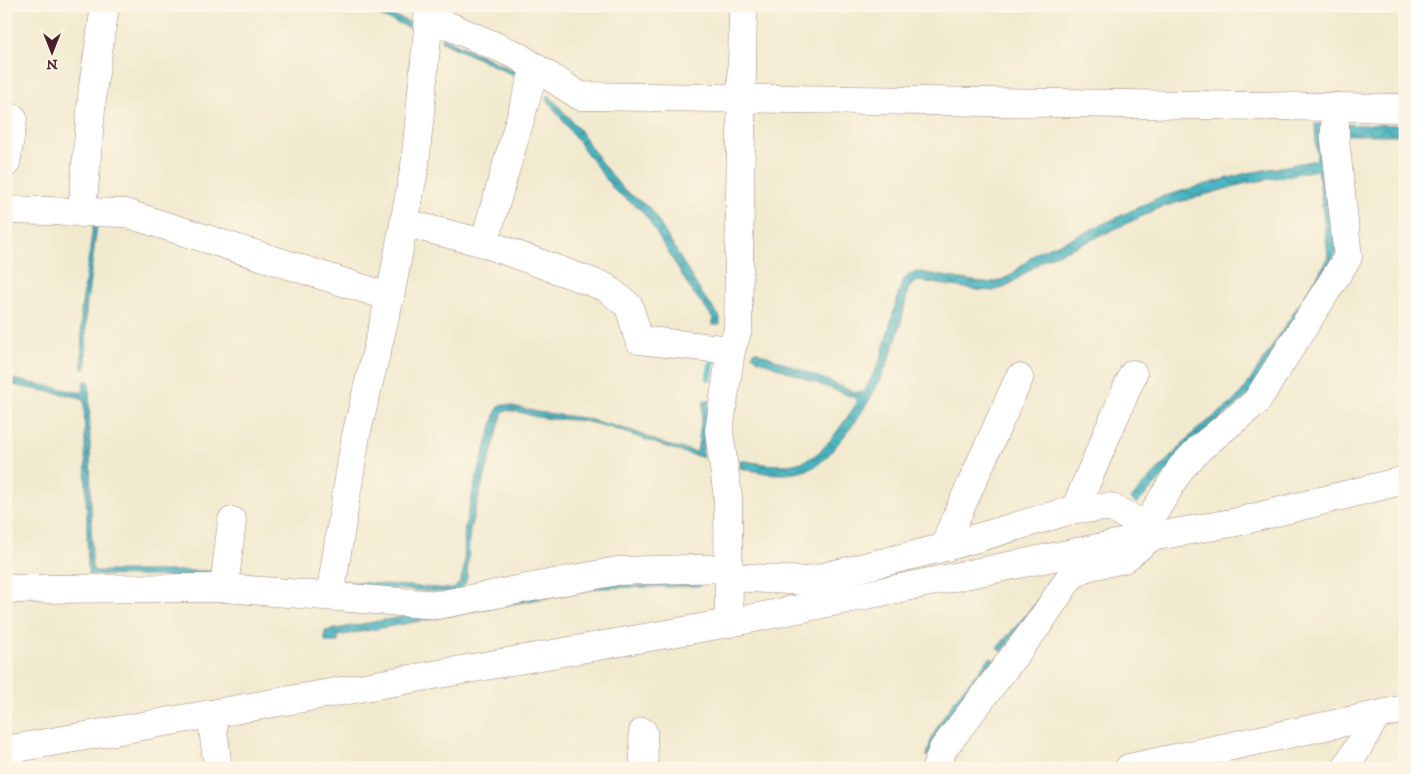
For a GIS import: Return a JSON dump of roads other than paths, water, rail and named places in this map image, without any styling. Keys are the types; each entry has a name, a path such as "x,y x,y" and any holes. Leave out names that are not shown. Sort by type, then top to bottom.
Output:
{"street":[{"path":"82,213 93,86 106,6"},
{"path":"729,623 728,498 719,431 731,350 738,330 743,6"},
{"path":"330,596 356,435 390,297 415,165 429,11 516,56 580,96 742,98 1335,120 1405,108"},
{"path":"484,243 535,68"},
{"path":"6,163 13,118"},
{"path":"936,768 943,749 1040,622 1070,577 1086,567 1124,558 1148,532 1181,468 1200,448 1256,402 1348,257 1335,120"},
{"path":"6,210 124,213 390,297"},
{"path":"405,223 484,243 605,287 630,306 639,340 731,350"},
{"path":"1075,509 1133,374"},
{"path":"946,547 950,531 1019,378"},
{"path":"6,750 729,623 1148,532 1237,522 1405,480"},
{"path":"6,589 224,588 438,605 617,571 729,572 806,581 946,547 1075,509 1110,507 1148,532"},
{"path":"224,588 232,521"},
{"path":"1129,768 1405,709"},
{"path":"211,714 218,768"},
{"path":"1346,768 1376,716"},
{"path":"644,732 644,768"}],"water":[{"path":"355,6 370,6 417,25 415,30"},
{"path":"442,37 515,71 513,75 440,41"},
{"path":"549,95 578,128 603,165 623,189 651,209 702,294 720,317 720,325 713,325 713,318 691,290 648,219 640,209 614,190 546,98"},
{"path":"1315,124 1405,125 1405,135 1328,135 1336,253 1252,392 1201,436 1137,504 1131,499 1134,495 1195,431 1233,402 1246,387 1326,262 1328,255 1318,170 1243,184 1162,207 1087,242 1045,259 1006,287 993,291 919,281 914,283 908,289 893,350 876,388 854,423 826,458 812,468 790,474 765,473 740,468 740,460 783,465 798,463 811,458 832,438 857,403 855,398 758,360 752,355 755,351 855,392 864,392 880,361 902,281 911,273 920,272 985,283 999,281 1011,275 1037,252 1071,239 1160,197 1243,174 1317,160"},
{"path":"93,226 97,227 86,310 86,369 82,369 81,311"},
{"path":"6,378 83,393 84,381 89,381 92,567 95,571 214,571 214,577 88,575 84,401 78,397 6,384"},
{"path":"704,400 709,400 702,457 598,424 543,418 516,411 503,411 470,529 467,578 465,585 457,593 238,580 238,574 453,589 462,577 464,534 468,512 496,411 501,405 584,418 633,431 667,445 697,452"},
{"path":"1061,568 1002,652 997,648 1037,602 1049,581"},
{"path":"701,576 701,586 600,588 338,636 338,642 325,642 325,631 615,577"},
{"path":"990,657 995,660 927,757 935,731 943,717"}],"waterway":[{"path":"709,378 712,362"}]}
